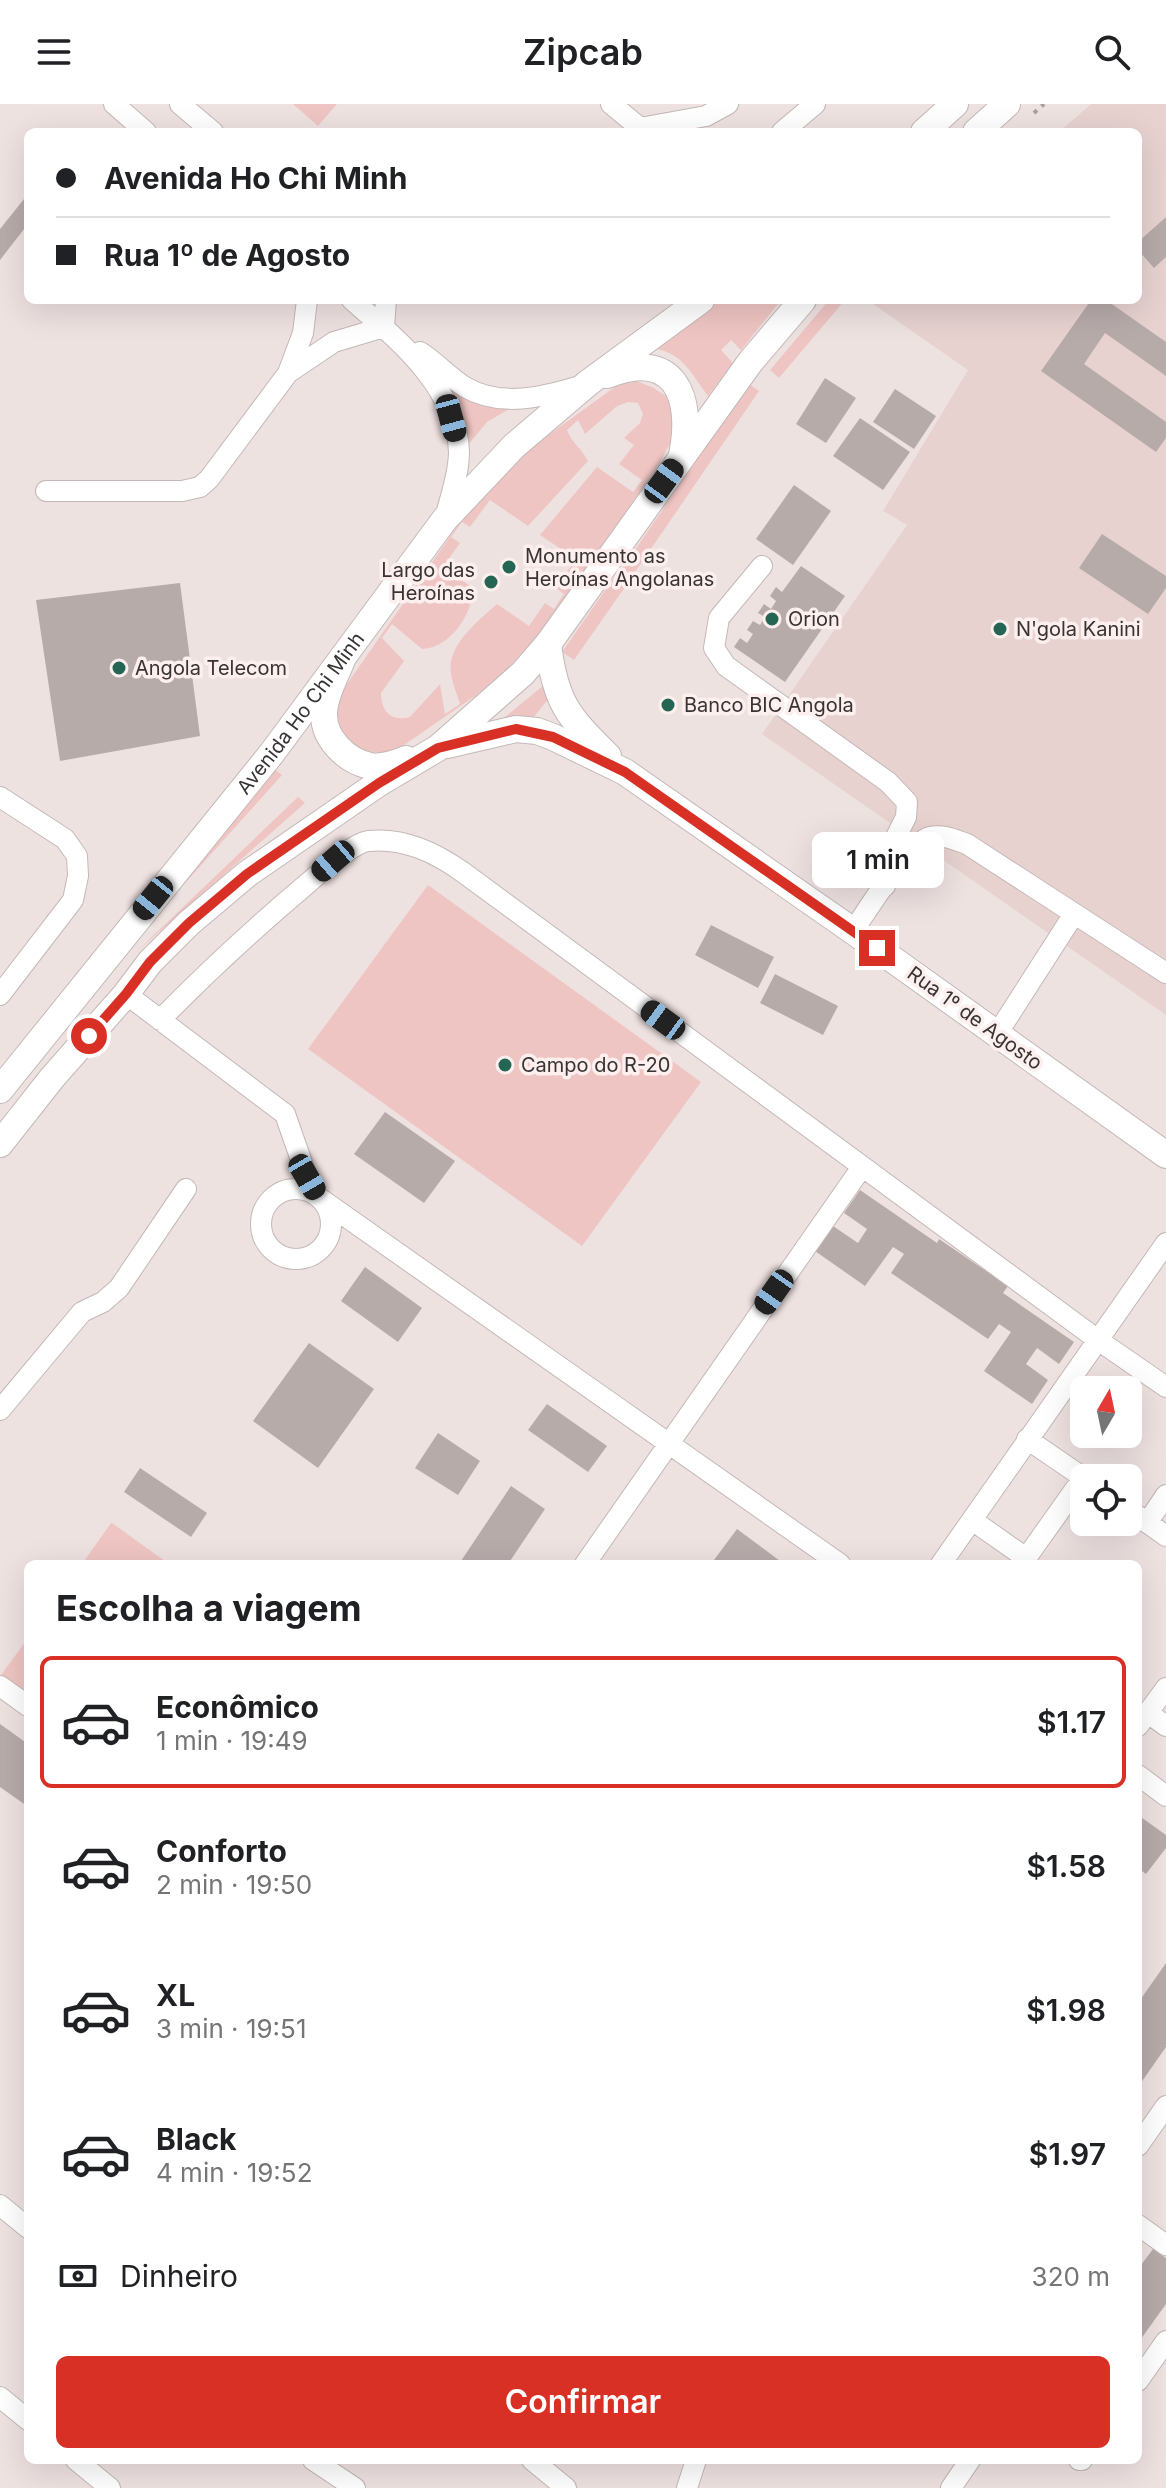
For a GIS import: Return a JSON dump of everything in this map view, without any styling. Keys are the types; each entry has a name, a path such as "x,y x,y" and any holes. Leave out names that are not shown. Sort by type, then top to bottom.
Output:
{"main road":[{"path":"928,128 955,104"},
{"path":"980,128 1007,104"},
{"name":"Avenida Ho Chi Minh","path":"0,1090 272,753 445,519 514,446 588,383 696,304"},
{"path":"0,1144 150,962 189,923 247,874 366,792 438,748 500,695 548,644 751,361 800,304"},
{"path":"588,383 624,368 639,366 668,376 684,400 687,415 681,458"},
{"path":"548,644 552,672 565,710 625,772"},
{"path":"342,660 331,685 324,712 325,725 333,743 361,763 390,765 438,748 516,729 553,737 625,772"},
{"name":"Rua 1º de Agosto","path":"625,772 1166,1155"}],"street":[{"path":"114,104 141,128"},
{"path":"180,104 208,128"},
{"path":"611,104 641,128"},
{"path":"652,128 706,116 728,104"},
{"path":"787,128 815,104"},
{"path":"46,491 182,491 200,487 288,373 303,333 307,304"},
{"path":"357,304 467,388 493,398 548,396 588,383"},
{"path":"386,304 384,327 440,389 451,418 459,451 445,519"},
{"path":"288,373 334,342 384,327"},
{"path":"762,566 719,618 714,648 726,666 888,782 907,802 906,817 892,845 885,886"},
{"path":"0,797 65,839 77,856 78,876 73,900 0,995"},
{"path":"853,931 904,859 926,837 943,836 967,844 1166,973"},
{"path":"160,1020 219,960 333,861 366,841 407,843 439,855 1166,1387"},
{"path":"997,1034 1074,914"},
{"path":"126,994 285,1114 307,1177 318,1197 834,1560"},
{"path":"588,1560 862,1167"},
{"path":"0,1410 82,1312 103,1302 119,1288 186,1189"},
{"path":"944,1560 1166,1243"},
{"path":"1027,1439 1070,1468"},
{"path":"1147,1523 1166,1495"},
{"path":"1025,1560 1070,1497"},
{"path":"1142,1519 1166,1536"},
{"path":"972,1520 1023,1560"},
{"path":"0,1686 24,1703"},
{"path":"1142,1719 1166,1688"},
{"path":"1142,1720 1166,1726"},
{"path":"1142,1778 1166,1796"},
{"path":"1142,2140 1166,2106"},
{"path":"1,2208 24,2225"},
{"path":"1142,2228 1166,2245"},
{"path":"1142,2375 1166,2341"},
{"path":"0,2397 24,2417"},
{"path":"81,2464 110,2488"},
{"path":"319,2464 355,2488"},
{"path":"537,2464 566,2488"},
{"path":"687,2488 695,2464"},
{"path":"951,2488 967,2464"}],"path":[{"path":"1034,113 1044,104"}],"shaded area":[{"path":"293,104 337,104 318,126"},
{"name":"N'gola Kanini","path":"1091,104 1166,104 1166,1015 762,734 907,525 883,511 968,370 873,304 1142,304 1142,128 1064,128"},
{"path":"710,304 778,304 741,350 731,340 721,350 733,363 708,396 678,358 650,348"},
{"path":"826,304 842,304 779,378 770,370"},
{"path":"636,381 672,400 677,430 659,464 580,578 529,646 475,696 391,754 365,750 355,745 341,731 338,721 340,694 472,505 522,454 619,384","holes":["628,402 638,403 643,414 640,423 624,438 634,445 619,464 642,480 633,492 597,467 540,535 576,559 556,588 564,594 554,609 545,603 529,626 497,604 465,634 454,653 451,673 460,704 445,714 440,684 410,717 397,718 388,714 381,693 404,661 382,638 392,624 422,649 432,647 442,643 458,628 469,608 473,588 443,567 460,543 451,537 462,522 470,527 490,500 528,526 588,461 567,430 578,420 585,434 617,406"]},
{"path":"749,384 759,391 631,578 621,570"},
{"path":"449,386 516,405 487,422 463,451 460,416"},
{"path":"613,579 625,587 574,660 562,652"},
{"path":"544,685 549,698 533,718 505,717"},
{"path":"274,769 282,775 125,950"},
{"path":"298,797 305,803 134,954"},
{"name":"Campo do R-20","path":"428,885 701,1082 582,1246 308,1049"},
{"path":"112,1523 163,1560 85,1560"},
{"path":"24,1643 24,1691 1,1675"}],"building":[{"path":"24,199 24,229 0,260 0,229"},
{"path":"1166,217 1166,257 1154,268 1142,254 1142,238"},
{"path":"1088,304 1112,304 1166,342 1166,376 1105,333 1084,364 1166,422 1166,438 1156,452 1041,371"},
{"path":"825,378 856,398 826,443 796,424"},
{"path":"895,389 936,416 914,449 873,422"},
{"path":"860,418 910,452 883,490 833,456"},
{"path":"794,485 831,511 793,565 756,539"},
{"path":"1102,534 1166,576 1166,588 1148,614 1079,568"},
{"path":"801,566 845,596 785,682 734,647 740,638 747,643 753,634 747,630 753,621 760,625 765,617 758,613 764,604 771,609 776,601 770,596 776,587 782,592"},
{"name":"Angola Telecom","path":"180,583 200,736 60,761 36,600"},
{"path":"711,925 774,957 758,988 695,955"},
{"path":"775,974 838,1006 823,1035 760,1003"},
{"path":"385,1112 455,1161 424,1203 354,1154"},
{"path":"860,1190 937,1243 939,1239 1008,1286 1003,1293 1074,1342 1059,1364 1037,1348 1026,1364 1048,1380 1032,1404 984,1371 1011,1332 999,1324 988,1339 891,1273 904,1254 893,1247 865,1286 815,1251 833,1226 858,1243 867,1229 844,1213"},
{"path":"365,1267 422,1308 398,1342 341,1301"},
{"path":"309,1343 374,1389 318,1468 253,1421"},
{"path":"547,1404 607,1446 588,1472 528,1430"},
{"path":"438,1433 480,1461 458,1495 415,1468"},
{"path":"140,1468 207,1513 191,1537 124,1492"},
{"path":"511,1486 545,1509 511,1560 462,1560"},
{"path":"737,1529 779,1560 714,1560"},
{"path":"0,1724 24,1741 24,1804 0,1787"},
{"path":"1142,1818 1166,1835 1166,1848 1146,1874 1142,1871"},
{"path":"1166,1963 1166,2047 1142,2081 1142,1997"},
{"path":"1153,2249 1166,2258 1166,2304 1142,2337 1142,2264"}],"place":[{"name":"Monumento as Heroínas Angolanas","path":"509,567"},
{"name":"Largo das Heroínas","path":"491,582"},
{"name":"Orion","path":"772,619"},
{"name":"N'gola Kanini","path":"1000,629"},
{"name":"Angola Telecom","path":"119,668"},
{"name":"Banco BIC Angola","path":"668,705"},
{"name":"Campo do R-20","path":"505,1065"}],"route":[{"path":"89,1036 150,962 189,923 247,874 379,783 438,748 516,729 537,731 553,737 625,772 877,948"}]}
